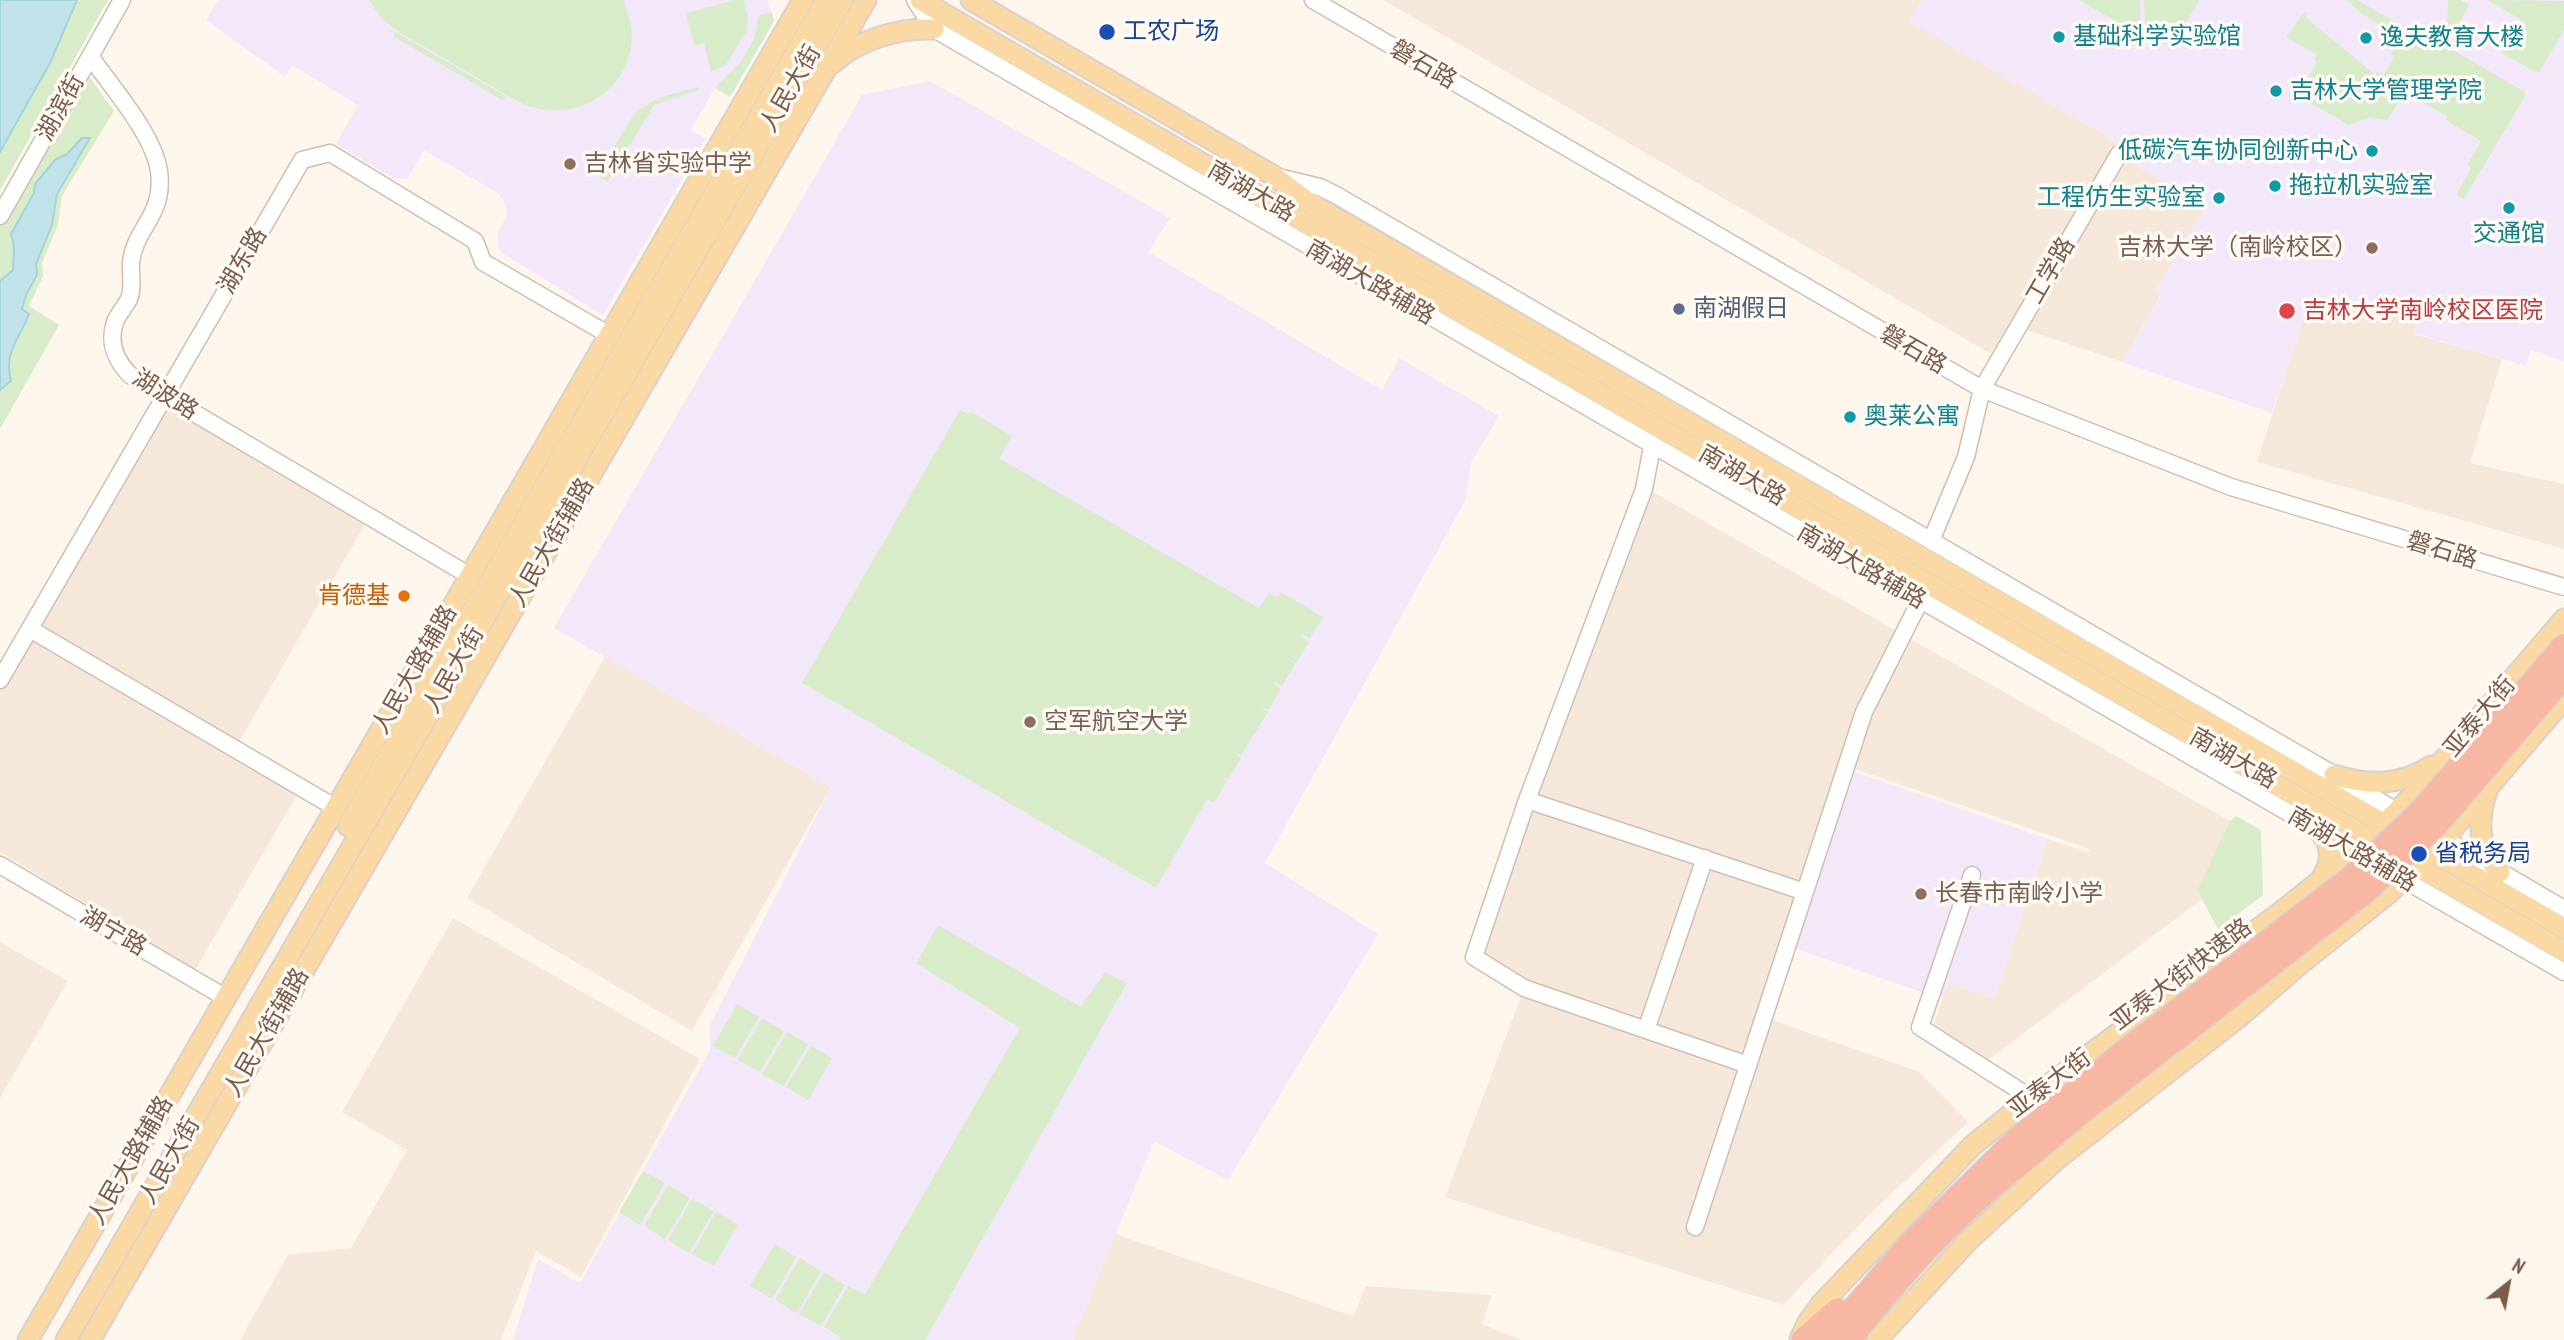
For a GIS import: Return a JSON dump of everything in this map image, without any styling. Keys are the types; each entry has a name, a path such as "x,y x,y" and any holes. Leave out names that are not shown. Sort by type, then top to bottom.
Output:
{"highway":[{"name":"亚泰大街快速路","path":"1827,1340 1908,1246 1981,1177 1997,1172 2125,1051 2353,877 2420,812 2564,646"},
{"name":"亚泰大街快速路","path":"2021,1150 2079,1114 2374,883 2438,823 2564,676"},
{"path":"1801,1340 1854,1293 1931,1211 1974,1172 1997,1172 2002,1189 1907,1287 1865,1340"},
{"name":"亚泰大街快速路","path":"1849,1340 1885,1296 1996,1183 1997,1172"}],"main road":[{"path":"776,46 784,25 782,0"},
{"name":"人民大路辅路","path":"27,1340 803,0"},
{"name":"人民大街","path":"51,1340 826,0"},
{"name":"人民大街","path":"66,1340 843,0"},
{"name":"人民大街辅路","path":"90,1340 866,0"},
{"name":"南湖大路","path":"918,0 2411,873 2564,951"},
{"name":"南湖大路","path":"971,0 1274,176 1308,202 2438,845 2564,928"},
{"path":"821,77 836,61 862,44 907,29 934,29"},
{"name":"亚泰大街","path":"1801,1340 1808,1322 1821,1304 1973,1145 2031,1098 2319,882 2363,845 2391,818 2564,619"},
{"path":"1877,1340 1969,1240 2056,1160 2239,1017 2411,873 2487,790 2564,699"},
{"path":"2334,775 2366,783 2392,782 2418,774 2446,756"},
{"path":"2487,790 2480,813 2482,839 2488,859 2500,872"},
{"path":"2317,829 2328,841 2330,854 2328,867 2319,882"}],"street":[{"name":"湖滨街","path":"0,216 122,0"},
{"name":"南湖大路辅路","path":"918,0 934,29 1652,447 2317,829 2363,845"},
{"name":"磐石路","path":"1313,0 1982,389 2231,487 2564,587"},
{"name":"湖波路","path":"90,56 134,118 151,148 158,168 160,190 156,209 136,245 131,262 129,298 115,322 112,341 117,362 130,376 470,576"},
{"name":"湖东路","path":"2,672 30,629 302,160 330,153 475,240 483,262 609,335"},
{"name":"工学路","path":"1931,541 1966,457 1982,389 2119,154"},
{"path":"1274,176 1320,187 1336,195 2334,775 2391,818"},
{"path":"1652,447 1644,489 1527,800 1474,957 1524,988 1748,1065"},
{"path":"1695,1227 1864,712 1920,601"},
{"path":"30,629 335,808"},
{"path":"1527,800 1805,892"},
{"path":"2438,845 2500,872 2564,909"},
{"path":"1646,1030 1704,858"},
{"name":"湖宁路","path":"0,865 226,998"},
{"name":"南湖大路辅路","path":"2411,873 2564,972"},
{"path":"1972,875 1920,1027 2031,1098"}],"shaded area":[{"name":"吉林省实验中学","path":"219,0 768,0 774,21 730,97 715,88 691,130 706,139 603,315 500,252 498,232 506,218 507,208 496,192 424,150 407,179 393,178 336,144 358,105 292,65 285,77 206,20"},
{"path":"1383,0 1922,0 1910,21 2112,139 2130,162 2205,206 2157,289 2162,293 2122,362 2009,324 1991,354"},
{"name":"吉林大学（南岭校区）","path":"1922,0 2564,0 2564,361 2531,350 2526,366 2414,333 2416,323 2313,292 2272,413 2122,362 2162,294 2156,290 2205,206 2130,162 2112,139 1909,21"},
{"name":"空军航空大学","path":"930,81 1170,218 1148,252 1382,390 1399,358 1499,416 1471,463 1466,499 1265,863 1378,934 1228,1180 1154,1141 1072,1340 513,1340 538,1259 580,1283 710,1050 709,1027 831,787 554,628 862,95"},
{"path":"2312,292 2416,323 2414,334 2502,359 2470,463 2564,484 2564,549 2257,462"},
{"path":"165,396 369,517 235,749 301,788 195,970 0,852 0,680"},
{"path":"1653,492 2230,821 2197,890 2202,899 1988,1060 1934,1024 1948,983 1994,998 2048,839 2089,853 2090,849 1846,766 1764,1017 1919,1072 1968,1122 1871,1213 1783,1305 1445,1197 1524,989 1474,957"},
{"path":"605,657 831,787 692,1031 467,898"},
{"name":"长春市南岭小学","path":"1855,772 2048,839 1994,998 1948,983 1942,999 1794,948"},
{"path":"453,918 700,1059 581,1277 536,1251 501,1340 240,1340 288,1255 351,1248 407,1150 342,1112"},
{"path":"0,942 68,981 0,1098"},
{"path":"1115,1234 1353,1316 1366,1286 1492,1295 1482,1324 1522,1340 1072,1340"}],"green space":[{"path":"0,0 108,0 0,190"},
{"path":"369,0 623,0 631,26 630,51 622,72 608,90 589,103 567,110 542,109 517,101 399,32 381,18"},
{"path":"744,0 748,17 747,30 726,65 711,72 704,43 694,45 686,13"},
{"path":"2079,0 2140,0 2141,36"},
{"path":"2144,0 2199,0 2175,42 2154,44 2146,39"},
{"path":"2346,0 2357,0 2423,38 2438,31 2445,24 2448,0 2460,0 2469,5 2446,46 2525,92 2464,199 2456,195 2471,168 2467,165 2481,141 2446,120 2447,116 2408,95 2400,101 2387,120 2368,118 2349,125 2291,92 2298,94 2317,62 2314,60 2317,55 2286,37 2305,11 2305,17 2367,68 2375,74 2378,72 2384,75 2394,57 2391,54 2401,41"},
{"path":"2488,0 2564,1 2564,30 2539,72 2502,53 2521,20"},
{"path":"772,12 774,21 730,97 715,88 741,62 754,39 759,15"},
{"path":"395,32 504,95 502,100 393,36"},
{"path":"83,68 114,111 62,196 58,225 42,263 43,276 29,306 59,325 0,429 0,214"},
{"path":"698,87 699,90 654,105 608,182 597,175 636,111 659,98"},
{"path":"960,410 968,414 970,411 1012,436 999,458 1259,608 1269,593 1277,598 1281,592 1323,617 1310,638 1302,634 1301,637 1309,642 1296,663 1288,659 1295,664 1282,686 1275,682 1273,684 1281,689 1268,710 1260,707 1268,712 1241,755 1234,752 1241,758 1228,780 1221,776 1227,781 1214,803 1207,799 1156,888 802,683"},
{"path":"2236,816 2261,830 2263,895 2218,929 2197,890 2230,821"},
{"path":"938,925 1081,1007 1105,972 1127,983 925,1340 840,1340 840,1337 824,1327 848,1286 865,1295 1020,1028 916,963"},
{"path":"737,1004 759,1017 735,1058 713,1046"},
{"path":"762,1018 784,1031 760,1072 738,1060"},
{"path":"787,1032 808,1044 784,1086 762,1074"},
{"path":"811,1046 832,1058 808,1100 786,1087"},
{"path":"643,1171 665,1183 640,1225 619,1212"},
{"path":"668,1185 690,1198 665,1239 644,1226"},
{"path":"692,1199 714,1211 689,1253 668,1240"},
{"path":"716,1212 738,1225 714,1266 692,1254"},
{"path":"775,1244 796,1257 772,1299 750,1286"},
{"path":"800,1258 821,1271 797,1313 775,1300"},
{"path":"824,1272 845,1285 821,1326 799,1314"}],"water":[{"path":"0,0 77,0 50,63 0,152"},
{"path":"82,138 90,138 57,194 52,225 36,264 37,275 22,309 29,314 9,361 11,381 0,390 0,281 13,270 14,247 11,234 34,193 35,184 55,160 67,154"}],"place":[{"name":"工农广场","path":"1107,32"},
{"name":"基础科学实验馆","path":"2059,37"},
{"name":"逸夫教育大楼","path":"2366,38"},
{"name":"吉林大学管理学院","path":"2276,91"},
{"name":"低碳汽车协同创新中心","path":"2372,151"},
{"name":"吉林省实验中学","path":"570,164"},
{"name":"拖拉机实验室","path":"2275,186"},
{"name":"工程仿生实验室","path":"2219,198"},
{"name":"交通馆","path":"2509,208"},
{"name":"吉林大学（南岭校区）","path":"2372,248"},
{"name":"南湖假日","path":"1679,309"},
{"name":"吉林大学南岭校区医院","path":"2287,311"},
{"name":"奥莱公寓","path":"1850,417"},
{"name":"肯德基","path":"404,596"},
{"name":"空军航空大学","path":"1030,722"},
{"name":"省税务局","path":"2419,854"},
{"name":"长春市南岭小学","path":"1921,894"}]}
